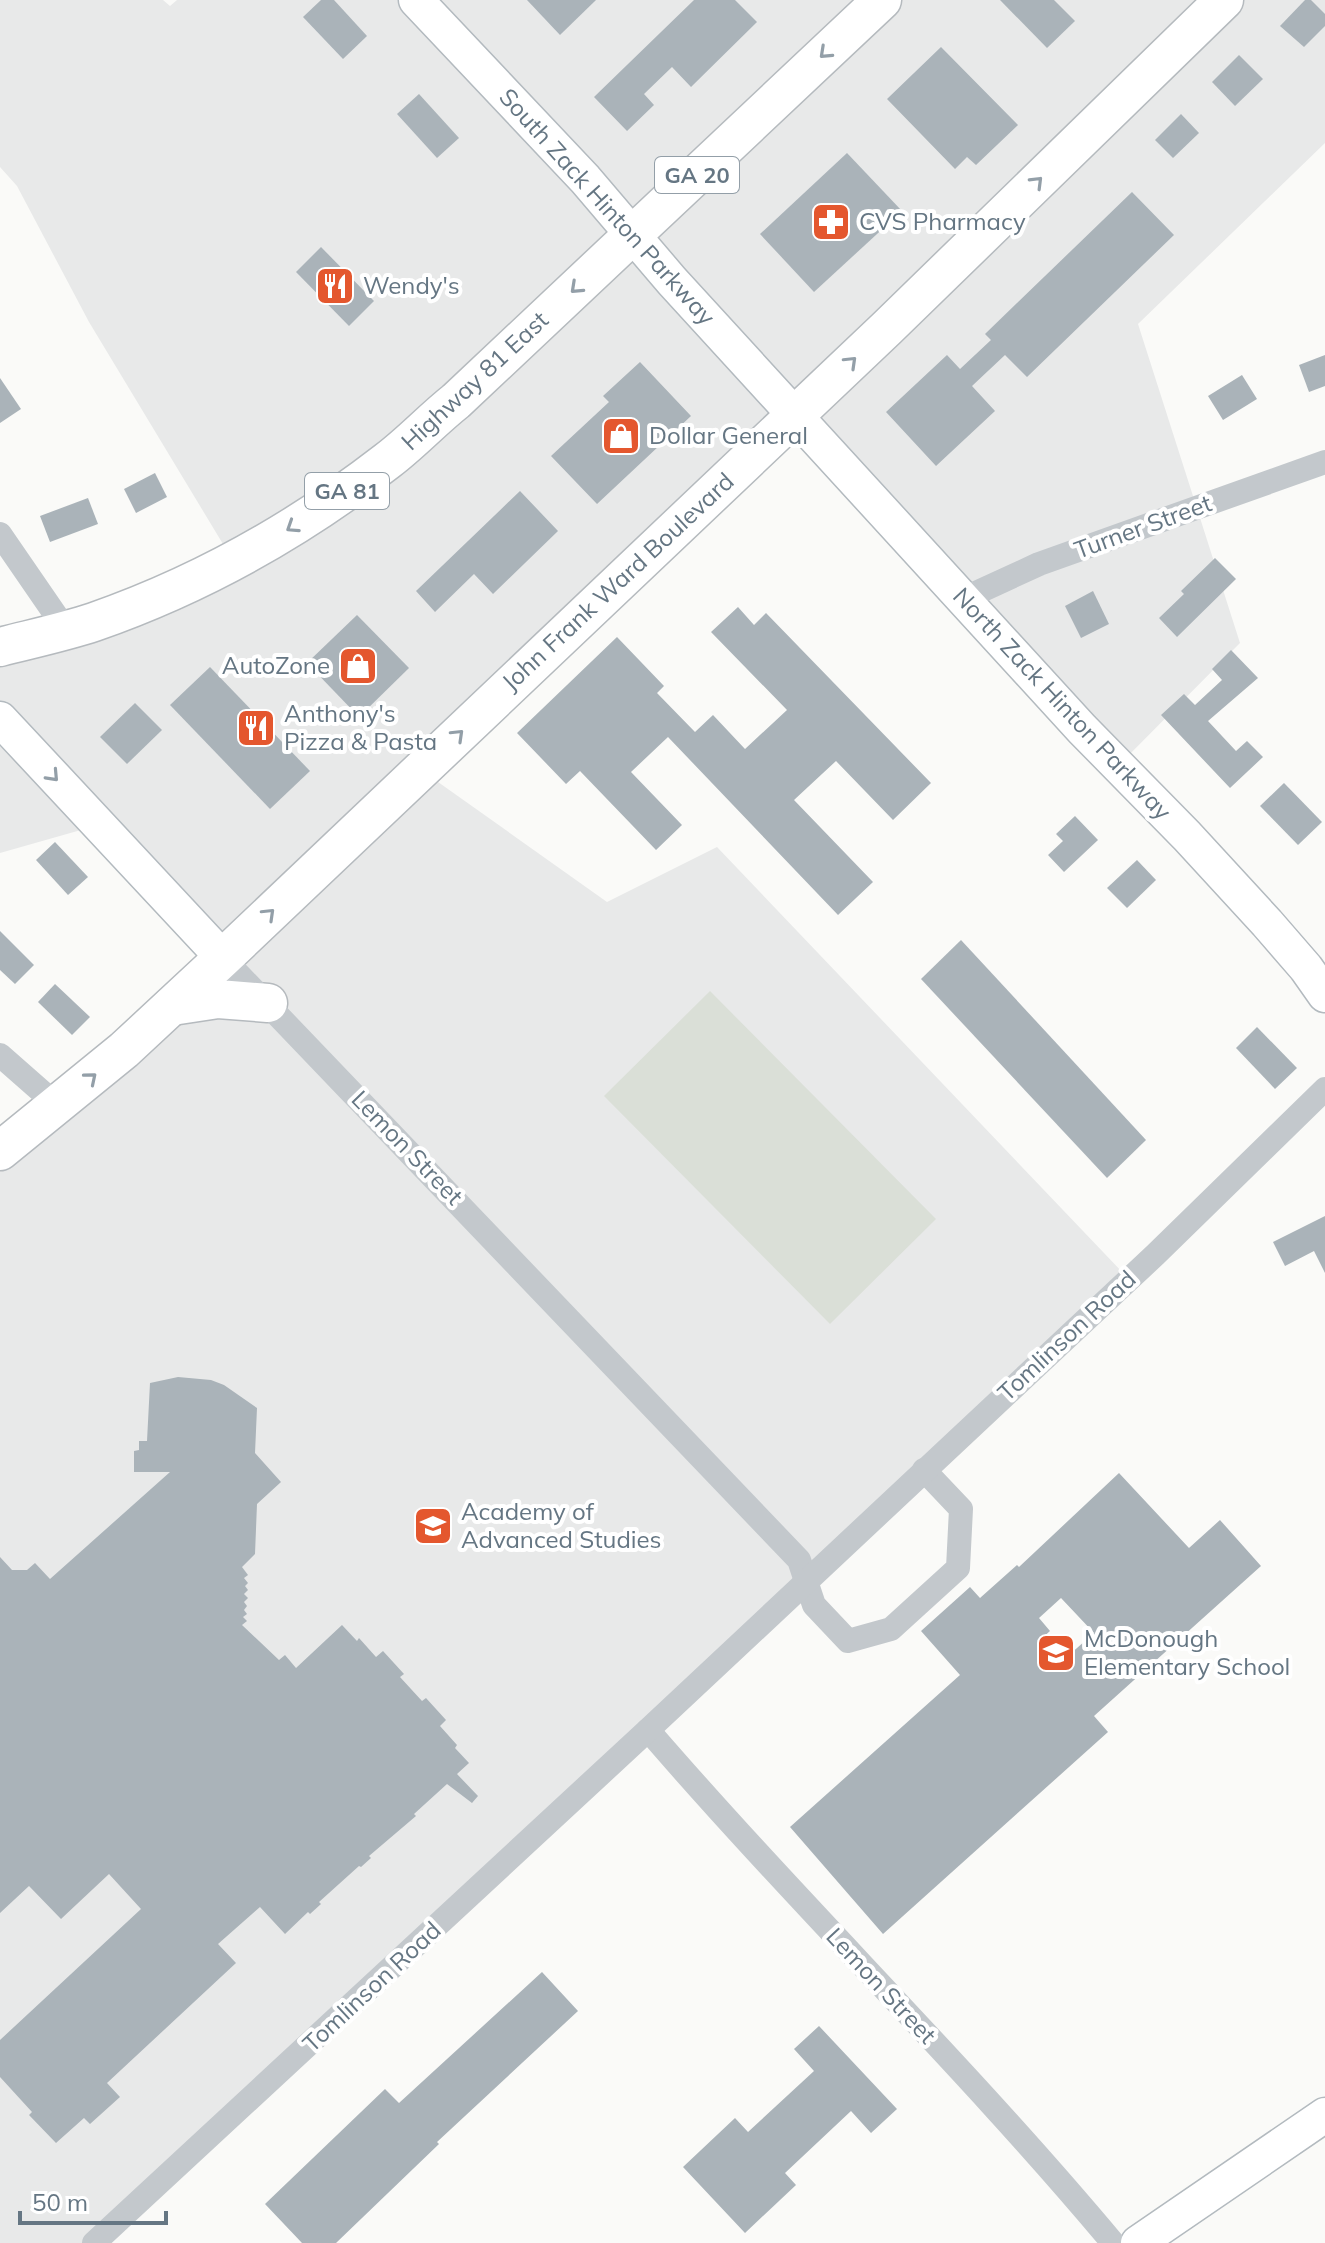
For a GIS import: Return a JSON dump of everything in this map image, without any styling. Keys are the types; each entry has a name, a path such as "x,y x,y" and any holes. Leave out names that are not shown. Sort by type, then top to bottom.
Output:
{"main road":[{"name":"South Zack Hinton Parkway","path":"416,0 540,130 794,416"},
{"name":"GA 20","path":"632,235 882,0"},
{"name":"John Frank Ward Boulevard","path":"0,1151 58,1106 172,1006 794,416 1224,0"},
{"name":"Highway 81 East","path":"0,647 66,630 140,605 231,563 277,537 390,459 632,235"},
{"name":"North Zack Hinton Parkway","path":"794,416 1082,729 1267,923 1325,995"},
{"name":"Lemon Street","path":"0,719 223,958"},
{"path":"172,1006 218,999 268,1003"},
{"path":"1138,2243 1325,2115"}],"street":[{"name":"Turner Street","path":"963,599 1039,564 1325,462"},
{"path":"0,534 66,630"},
{"name":"Lemon Street","path":"223,958 799,1560 814,1605 848,1641 891,1629 958,1568 961,1509 924,1470"},
{"path":"0,1055 58,1106"},
{"name":"Tomlinson Road","path":"94,2243 1155,1255 1325,1089"},
{"name":"Lemon Street","path":"648,1730 1113,2243"}],"shaded area":[{"path":"0,0 163,0 170,6 177,0 1325,0 1325,143 1138,324 1240,643 1118,766 803,419 438,782 607,902 717,847 1125,1275 94,2243 0,2243 0,1161 226,955 95,826 0,853 0,655 229,554 89,322 17,186 0,167"},
{"path":"710,991 936,1219 830,1324 604,1096"}],"building":[{"path":"321,0 334,0 367,36 343,59 303,17"},
{"path":"527,0 596,0 560,35"},
{"path":"694,0 735,0 757,22 691,87 672,67 644,94 654,105 627,131 594,97"},
{"path":"1000,0 1054,0 1075,21 1047,48"},
{"path":"1305,0 1311,0 1325,14 1325,26 1304,47 1280,26"},
{"path":"941,47 1018,125 976,165 967,157 955,169 887,99"},
{"path":"1239,55 1263,79 1235,106 1212,82"},
{"path":"419,94 459,138 437,158 397,114"},
{"path":"1181,114 1199,133 1173,158 1155,140"},
{"name":"CVS Pharmacy","path":"847,153 902,211 814,292 760,234"},
{"path":"1132,192 1174,235 1027,377 1005,355 972,386 995,411 936,466 886,412 947,355 960,369 991,340 985,334"},
{"name":"Wendy's","path":"321,247 374,301 349,326 296,272"},
{"path":"1325,355 1325,386 1309,392 1299,365"},
{"name":"Dollar General","path":"640,362 691,416 597,504 551,456 609,402 603,396"},
{"path":"1242,375 1257,399 1223,420 1208,396"},
{"path":"0,378 21,409 0,423"},
{"path":"155,473 167,497 136,513 124,489"},
{"path":"520,491 558,531 493,594 474,574 435,612 416,591"},
{"path":"88,498 98,524 50,542 40,516"},
{"path":"1215,558 1236,579 1177,637 1159,618"},
{"path":"1093,591 1109,624 1081,638 1065,606"},
{"path":"738,607 754,625 766,613 931,783 893,820 836,761 794,800 873,882 838,915 668,737 631,772 682,825 656,850 580,771 566,784 517,733 617,637 664,686 657,693 695,732 713,715 745,749 787,710 711,632"},
{"name":"AutoZone","path":"357,615 409,668 359,717 307,663"},
{"path":"1231,650 1258,678 1208,721 1236,751 1247,741 1263,757 1230,788 1161,715 1184,694 1195,705 1222,680 1212,669"},
{"path":"210,667 310,771 270,809 170,705"},
{"path":"135,703 162,730 127,764 100,737"},
{"path":"1284,783 1322,822 1298,845 1260,806"},
{"path":"1075,816 1098,840 1064,872 1048,855 1063,841 1056,834"},
{"path":"55,842 88,877 68,895 36,860"},
{"path":"1137,860 1156,880 1127,908 1107,888"},
{"path":"0,931 34,965 15,984 0,970"},
{"path":"961,940 1146,1140 1107,1178 921,979"},
{"path":"55,984 90,1017 72,1035 38,1002"},
{"path":"1257,1027 1297,1068 1275,1089 1236,1048"},
{"path":"1325,1216 1325,1273 1314,1251 1285,1266 1273,1242"},
{"path":"178,1377 211,1380 224,1385 257,1408 255,1453 281,1482 257,1504 255,1554 242,1567 248,1575 244,1578 248,1590 244,1594 248,1598 244,1602 247,1614 243,1617 247,1621 242,1625 279,1660 285,1655 296,1668 342,1625 376,1657 383,1651 404,1674 400,1677 422,1701 426,1698 446,1720 440,1726 469,1763 457,1774 478,1796 472,1803 447,1784 414,1814 416,1816 369,1856 371,1858 285,1934 260,1907 218,1944 236,1963 107,2083 120,2097 90,2124 84,2118 56,2143 29,2115 32,2112 0,2077 0,2040 141,1909 109,1874 61,1919 29,1886 0,1913 0,1557 12,1570 27,1570 35,1563 50,1579 170,1472 134,1472 134,1451 139,1450 139,1441 147,1441 150,1383"},
{"path":"1119,1473 1189,1548 1220,1520 1261,1566 1094,1716 1108,1732 883,1934 790,1827 960,1675 921,1631 970,1587 980,1598 1017,1565 1019,1567","holes":["1061,1598 1094,1633 1060,1663 1040,1640 1050,1631 1039,1618"]},
{"path":"542,1972 578,2011 437,2142 439,2144 336,2243 302,2243 265,2204 385,2089 399,2103"},
{"path":"819,2026 897,2109 871,2133 851,2111 785,2173 796,2185 745,2233 683,2167 735,2118 748,2132 814,2071 794,2049"}],"place":[{"name":"CVS Pharmacy","path":"831,222"},
{"name":"Wendy's","path":"335,286"},
{"name":"Dollar General","path":"621,436"},
{"name":"AutoZone","path":"358,666"},
{"name":"Anthony's Pizza & Pasta","path":"256,728"},
{"name":"Academy of Advanced Studies","path":"433,1526"},
{"name":"McDonough Elementary School","path":"1056,1653"}]}
